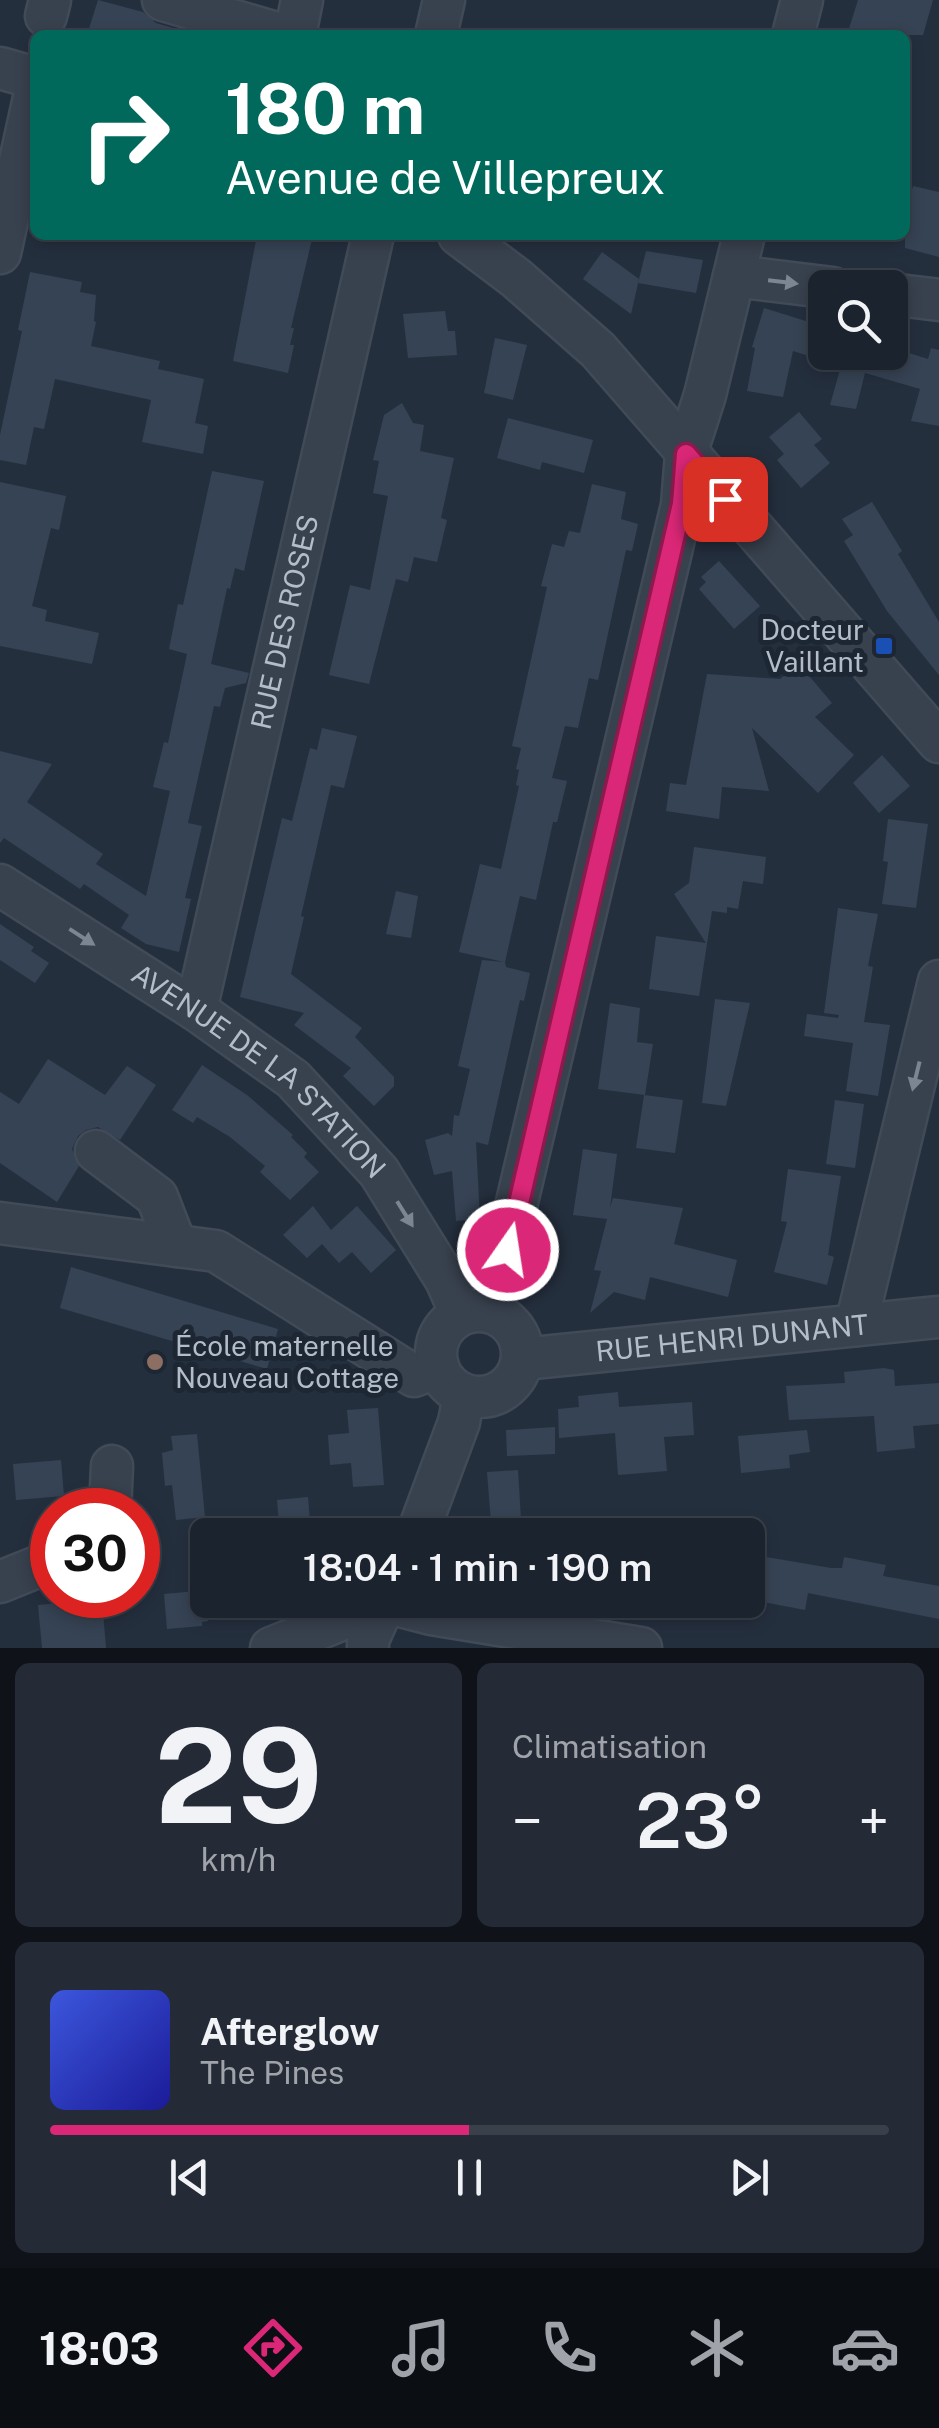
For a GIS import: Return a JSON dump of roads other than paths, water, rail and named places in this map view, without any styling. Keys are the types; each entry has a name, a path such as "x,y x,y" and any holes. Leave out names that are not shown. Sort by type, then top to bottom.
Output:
{"street":[{"path":"163,0 266,30"},
{"path":"295,30 302,0"},
{"path":"437,30 444,0"},
{"path":"794,30 802,0"},
{"path":"0,68 28,93 0,253"},
{"name":"RUE DES ROSES","path":"196,1010 372,240"},
{"path":"466,240 598,350 939,742"},
{"path":"476,1313 677,524 686,454 705,395 743,240"},
{"path":"734,276 808,285"},
{"path":"908,296 939,300"},
{"name":"AVENUE DE LA STATION","path":"0,885 196,1010 293,1080 379,1172 446,1280 476,1313"},
{"path":"856,1325 939,981"},
{"path":"96,1151 157,1198 176,1246"},
{"path":"0,1224 216,1251 414,1376 451,1381 490,1396 512,1382 523,1359 512,1324 476,1313 442,1330 436,1355 451,1381 459,1422 423,1518"},
{"name":"RUE HENRI DUNANT","path":"523,1359 939,1317"},
{"path":"111,1488 112,1466"},
{"path":"0,1582 30,1570"},
{"path":"271,1648 344,1618"},
{"path":"368,1648 378,1618"},
{"path":"456,1618 640,1648"}],"place":[{"name":"Docteur Vaillant","path":"884,646"},
{"name":"École maternelle Nouveau Cottage","path":"155,1362"}]}
